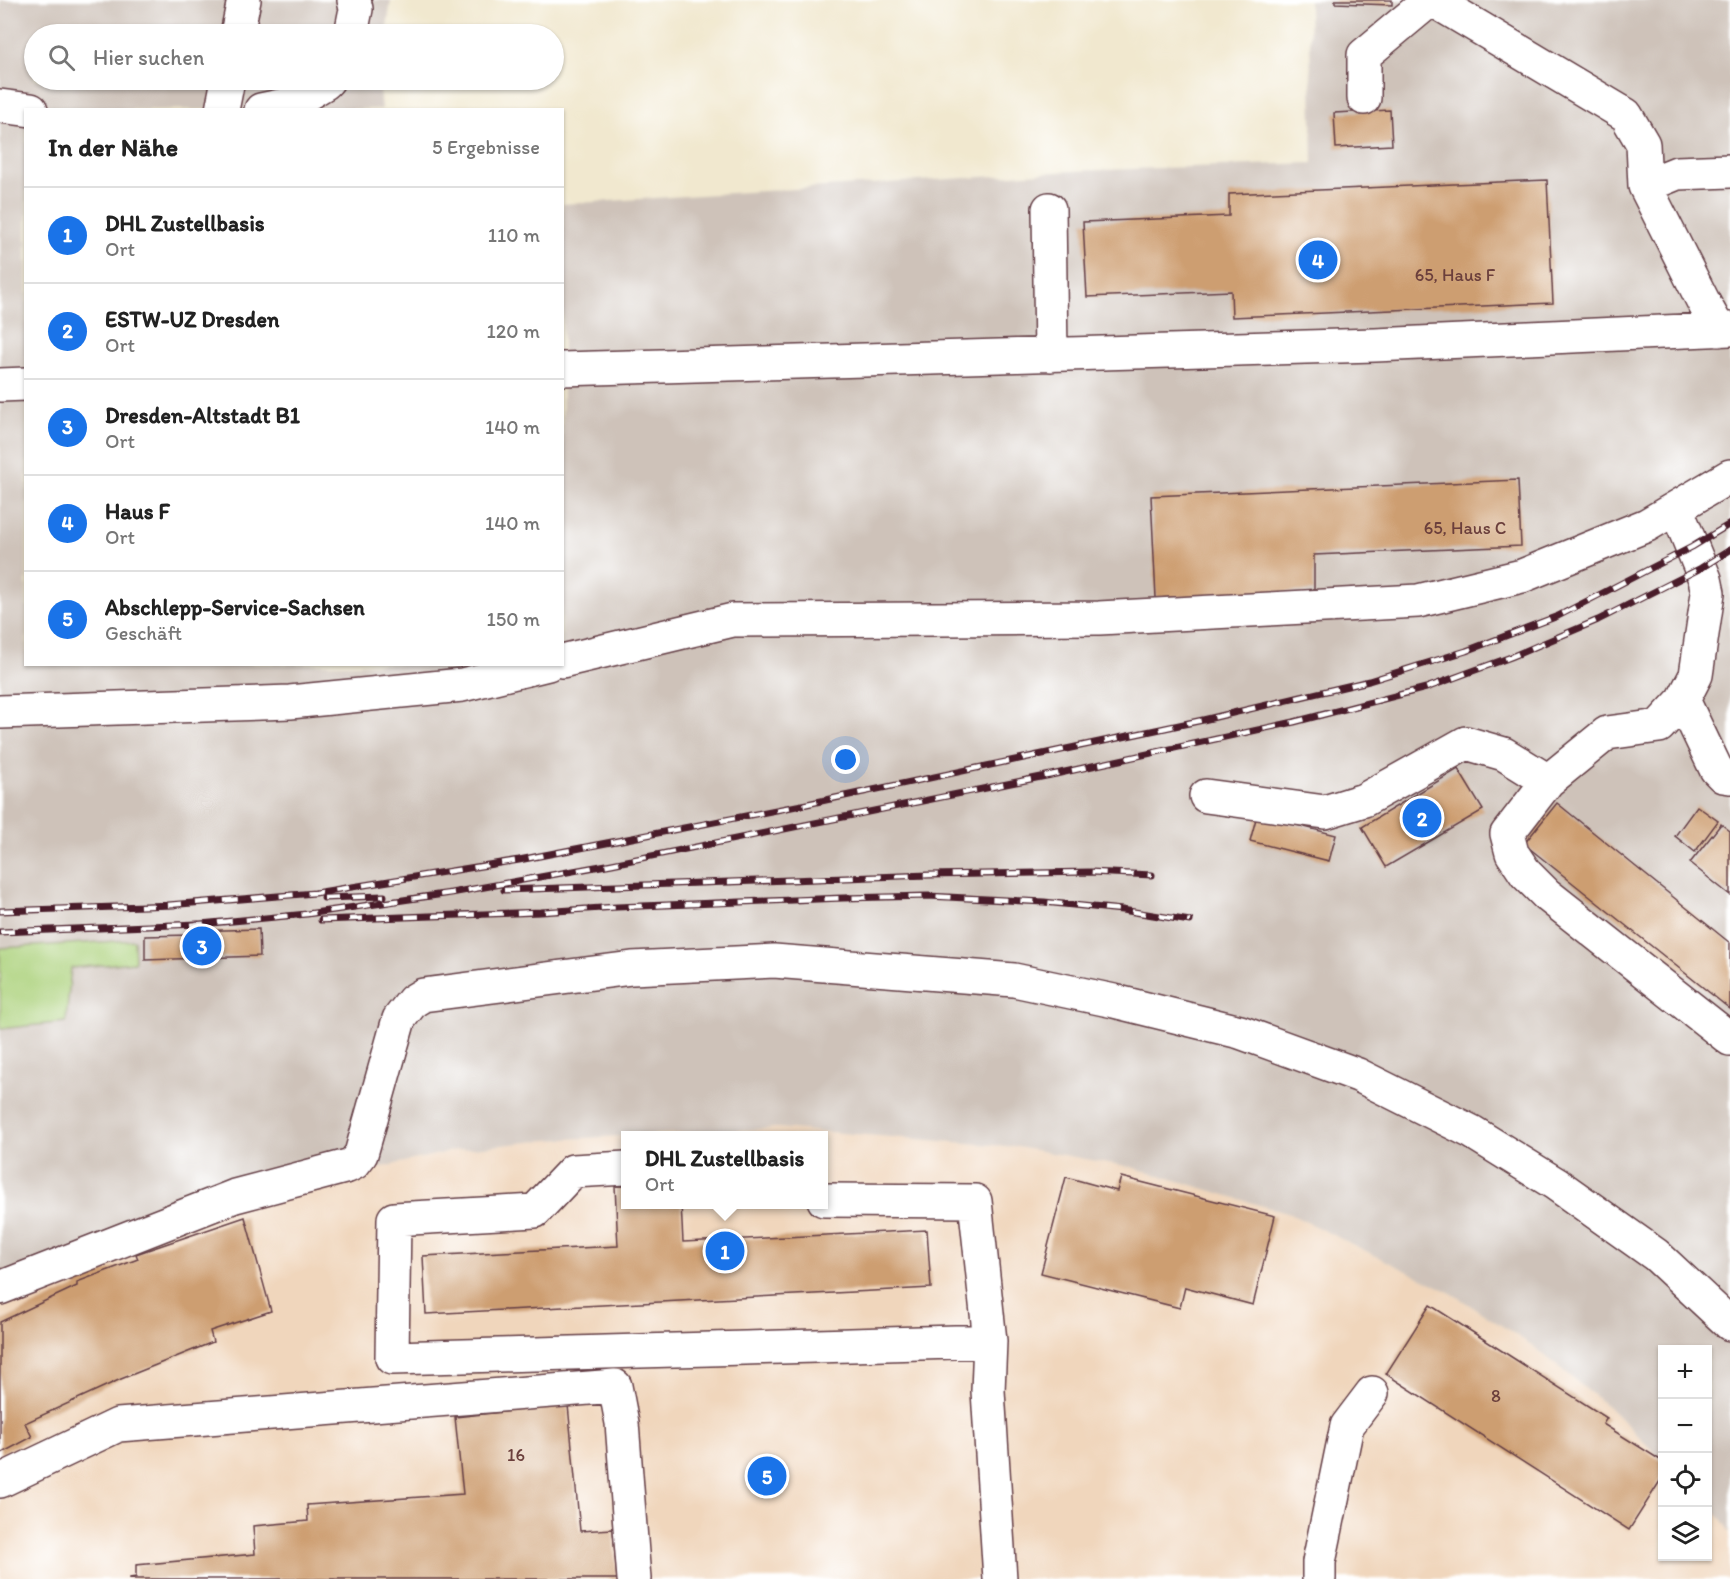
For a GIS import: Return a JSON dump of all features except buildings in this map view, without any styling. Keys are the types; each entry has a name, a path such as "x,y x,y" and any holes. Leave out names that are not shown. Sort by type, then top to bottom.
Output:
{"lane":[{"path":"239,24 244,0"},
{"path":"353,24 356,9 354,0"},
{"path":"1364,98 1364,55 1432,0 1626,115 1643,144 1645,186 1705,305 1725,330"},
{"path":"222,108 226,90"},
{"path":"271,108 290,104 313,90"},
{"path":"0,106 24,109"},
{"path":"1645,186 1677,173 1730,171"},
{"path":"1049,209 1051,355"},
{"path":"564,369 1375,345 1725,330"},
{"path":"0,385 24,384"},
{"path":"564,661 733,620 1099,618 1418,601 1522,576 1647,525 1730,476"},
{"path":"1676,508 1707,586 1719,595 1696,675 1683,700 1659,726 1607,733 1548,781 1507,834 1512,853 1526,874 1546,894 1730,1039"},
{"path":"0,712 290,702 462,685 540,666"},
{"path":"1683,700 1716,769 1723,776 1730,777"},
{"path":"1206,796 1325,812 1364,800 1466,743 1504,754 1548,781"},
{"path":"0,1288 235,1196 354,1163 362,1154 399,1019 413,1001 423,995 632,968 774,961 1014,980 1114,1001 1240,1032 1358,1075 1472,1132 1556,1184 1656,1256 1730,1324"},
{"path":"621,1168 573,1171 535,1211 394,1218 392,1358 990,1341"},
{"path":"828,1200 975,1201 990,1341 988,1391 1000,1579"},
{"path":"0,1481 118,1425 615,1386 622,1423 633,1579"},
{"path":"1319,1579 1319,1562 1347,1426 1372,1393"}],"shaded area":[{"path":"0,0 391,0 387,24 24,24 24,90 380,90 382,108 24,108 24,666 564,666 564,204 1072,171 1313,163 1309,0 1730,0 1730,1532 1712,1509 1712,1345 1658,1345 1658,1456 1614,1412 1533,1346 1448,1291 1290,1214 1131,1167 1017,1147 828,1131 777,1128 720,1131 621,1131 621,1136 547,1140 456,1150 263,1195 0,1295"},
{"path":"777,1128 815,1131 715,1131"},
{"path":"828,1132 1017,1147 1131,1167 1290,1214 1448,1291 1533,1346 1614,1412 1658,1456 1658,1561 1712,1561 1712,1509 1730,1532 1730,1579 0,1579 0,1295 263,1195 456,1150 547,1140 621,1136 621,1209 828,1209"}],"green space":[{"path":"134,940 135,962 71,968 66,1022 0,1029 0,948"}],"railway":[{"path":"168,905 315,893 519,860 807,804 1203,720 1369,681 1466,651 1558,616 1692,547 1730,524"},
{"path":"190,925 307,914 451,893 612,864 1051,775 1294,722 1426,688 1511,657 1598,620 1701,568 1730,550"},
{"path":"504,890 929,875 1091,872 1152,875"},
{"path":"324,898 384,896"},
{"path":"321,920 928,896 1044,902 1122,910 1190,921"},
{"path":"0,911 174,905"},
{"path":"0,932 198,924"}],"place":[{"name":"Haus F","path":"1318,260"},
{"name":"ESTW-UZ Dresden","path":"1422,818"},
{"name":"Dresden-Altstadt B1","path":"202,946"},
{"name":"DHL Zustellbasis","path":"725,1251"},
{"name":"Abschlepp-Service-Sachsen","path":"767,1476"}]}
